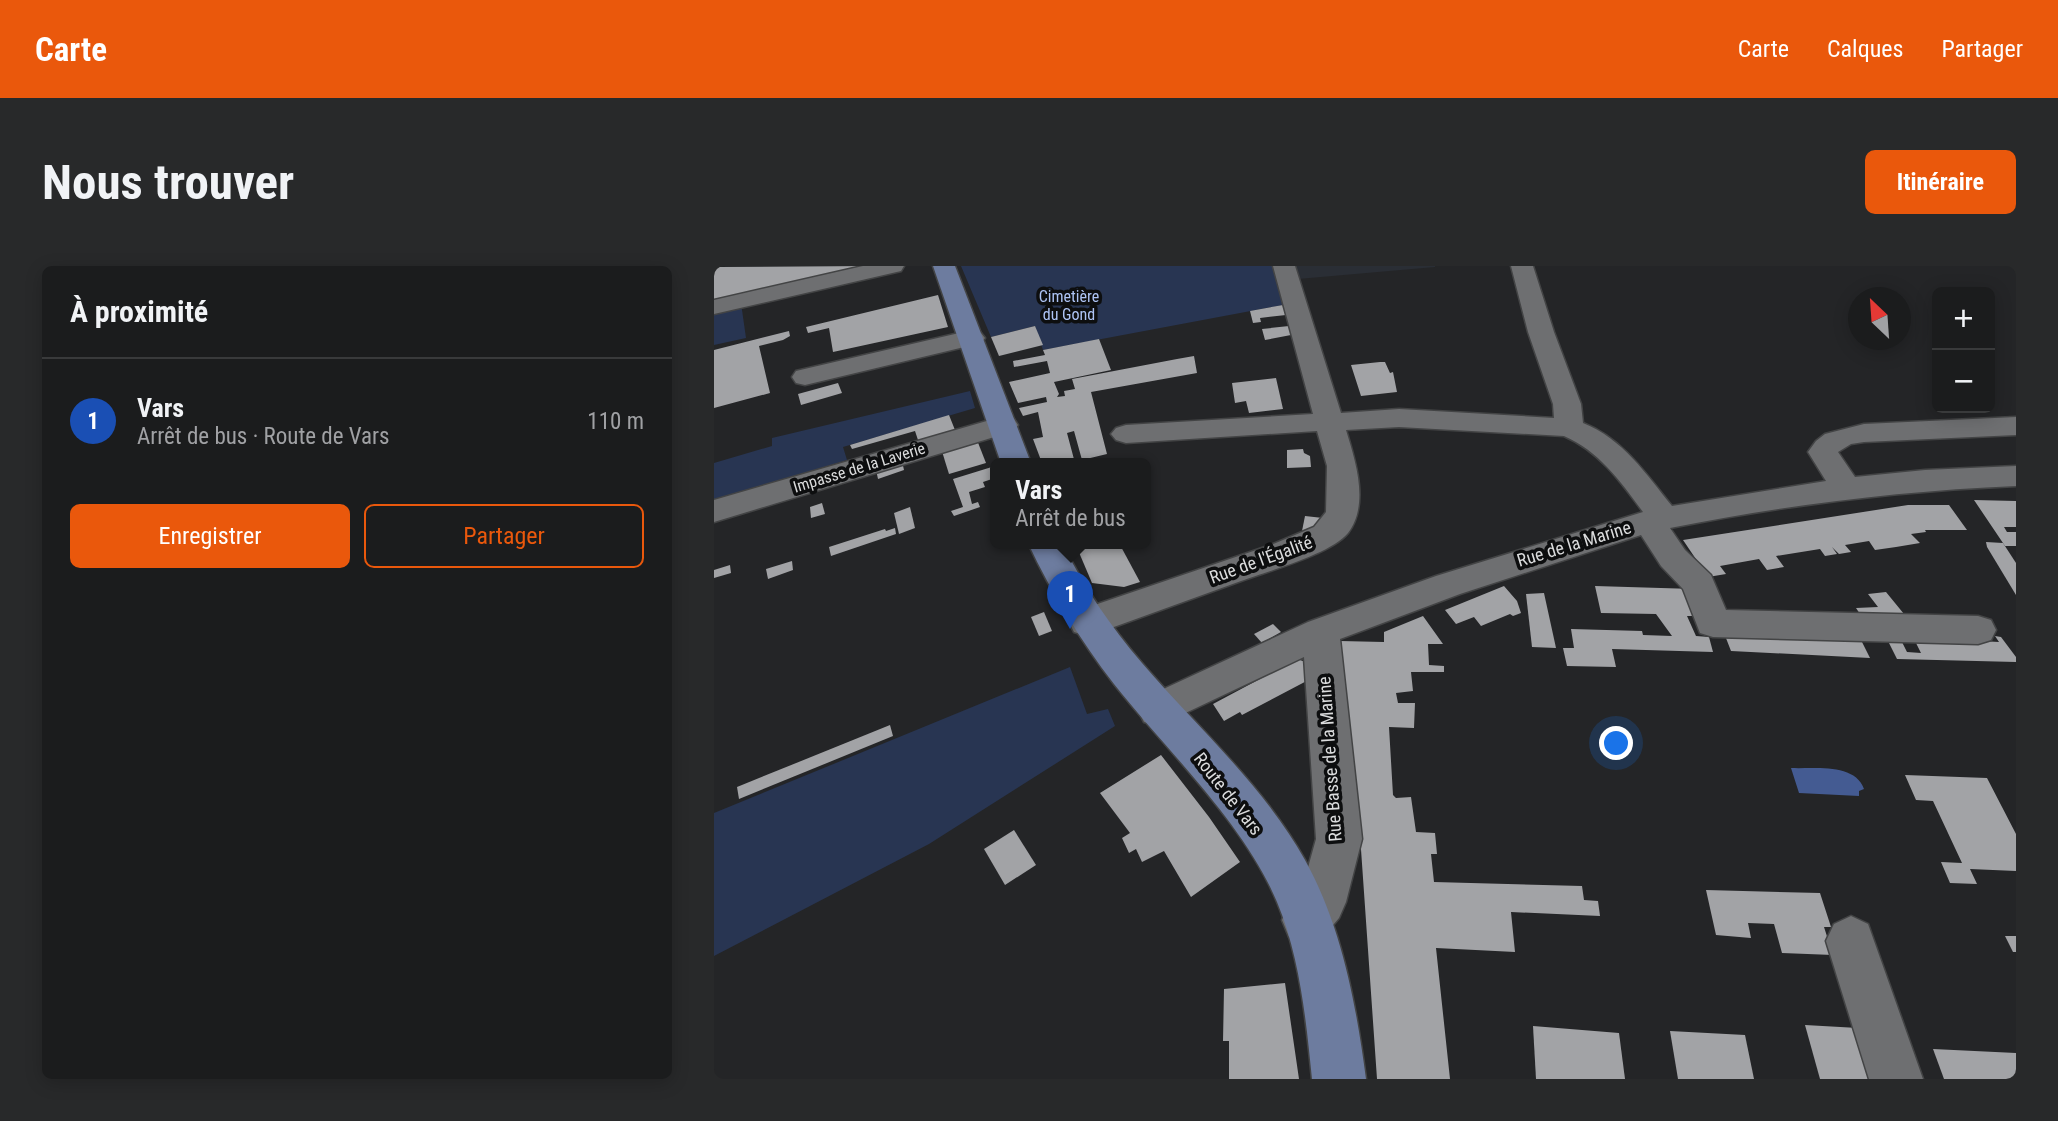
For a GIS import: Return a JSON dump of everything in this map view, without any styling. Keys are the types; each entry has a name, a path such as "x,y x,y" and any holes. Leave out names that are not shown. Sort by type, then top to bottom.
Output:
{"main road":[{"path":"944,266 1014,458"},
{"name":"Route de Vars","path":"1047,549 1059,579 1087,622 1248,815 1288,874 1306,920 1327,991 1339,1079"}],"street":[{"path":"714,307 893,266"},
{"name":"Rue de l'Égalité","path":"1087,622 1283,553 1326,535 1336,525 1342,512 1342,466 1283,266"},
{"path":"1522,266 1541,332 1567,404 1569,428"},
{"path":"805,377 972,338"},
{"path":"1126,434 1399,418 1569,428 1603,445 1657,519 1673,558 1699,584 1713,622 1978,630"},
{"name":"Impasse de la Laverie","path":"714,511 1004,425"},
{"path":"1846,488 1823,452 1826,445 1841,438 1864,433 2016,426"},
{"name":"Rue de la Marine","path":"1158,710 1321,632 1460,580 1657,519 1846,488 1938,479 2016,477"},
{"name":"Rue Basse de la Marine","path":"1306,920 1322,902 1339,839 1321,632"},
{"path":"1851,941 1896,1079"}],"shaded area":[{"path":"1295,266 1435,266 1435,267 1298,279"}],"green space":[{"name":"Cimetière du Gond","path":"961,266 1273,266 1283,305 1043,350 1035,326 991,337"},
{"path":"741,303 746,338 714,345 714,310"},
{"path":"970,391 975,408 843,447 847,460 714,501 714,463 772,446 772,438"},
{"path":"1070,667 1087,714 1108,709 1115,726 929,844 714,956 714,813"}],"water":[{"path":"1791,768 1843,771 1859,781 1864,789 1859,791 1859,796 1799,793"}],"building":[{"path":"714,266 720,267 870,266 714,303"},
{"path":"938,295 948,327 833,352 829,328 808,333 806,327"},
{"path":"1283,305 1286,315 1260,318 1261,322 1253,323 1250,311"},
{"path":"1035,326 1043,345 999,356 991,337"},
{"path":"1289,326 1291,335 1265,340 1262,329"},
{"path":"789,331 790,336 783,340 759,346 770,393 714,408 714,350"},
{"path":"1099,339 1111,370 1054,382 1059,394 1057,397 1065,396 1064,391 1075,389 1072,379 1194,356 1197,373 1091,392 1107,454 1081,458 1074,431 1067,433 1074,458 1040,458 1033,439 1043,437 1038,412 1023,416 1019,408 1047,402 1046,397 1018,403 1009,382 1050,373 1047,361 1014,367 1013,361 1045,355 1043,350"},
{"path":"1385,362 1390,373 1393,372 1397,392 1361,396 1351,365"},
{"path":"1276,378 1283,409 1249,413 1246,401 1235,403 1232,383"},
{"path":"838,383 842,393 801,405 798,394"},
{"path":"949,415 957,435 920,446 915,431 852,449 850,445"},
{"path":"975,435 986,463 949,474 940,445"},
{"path":"1303,449 1304,453 1310,456 1311,467 1287,468 1287,450"},
{"path":"901,457 904,470 878,479 875,465"},
{"path":"990,468 990,480 983,482 985,487 969,492 972,504 978,502 980,507 954,516 951,511 963,507 953,479"},
{"path":"1974,500 2016,501 2016,527 2004,527 2007,532 2016,532 2016,546 2005,546"},
{"path":"822,503 825,514 811,518 810,507"},
{"path":"1908,505 1949,505 1967,530 1925,530 1926,532 1911,534 1920,543 1875,550 1869,541 1845,545 1851,552 1839,554 1832,547 1837,554 1825,556 1820,549 1776,556 1784,567 1767,570 1759,559 1720,566 1726,574 1708,577 1683,540"},
{"path":"910,507 915,528 899,534 894,513"},
{"path":"1305,516 1323,518 1308,534 1302,531"},
{"path":"895,528 896,534 831,556 829,547"},
{"path":"1986,542 2003,543 2016,563 2016,595 1987,547"},
{"path":"1078,549 1122,549 1140,582 1124,587 1092,583"},
{"path":"792,561 793,570 768,579 766,569"},
{"path":"730,565 731,573 714,578 714,570"},
{"path":"1504,586 1517,601 1521,613 1513,616 1510,614 1481,626 1474,617 1456,624 1445,610"},
{"path":"1595,586 1694,589 1703,616 1687,616 1696,636 1709,637 1713,652 1612,649 1616,667 1567,666 1563,648 1574,648 1571,629 1642,631 1643,635 1672,636 1656,614 1601,613"},
{"path":"1886,592 1904,614 1868,626 1856,608 1878,607 1868,594"},
{"path":"1544,593 1556,648 1532,647 1526,594"},
{"path":"1044,612 1052,631 1039,636 1031,617"},
{"path":"1423,616 1443,644 1428,644 1429,665 1444,666 1444,672 1411,672 1413,691 1396,693 1398,703 1415,703 1414,728 1389,727 1393,795 1396,798 1411,797 1416,832 1435,833 1437,854 1431,854 1434,882 1582,886 1584,900 1598,901 1600,916 1511,912 1515,952 1436,948 1450,1079 1377,1079 1360,835 1340,641 1384,642 1384,632"},
{"path":"1273,624 1281,632 1262,643 1254,634"},
{"path":"1724,633 1866,637 1869,642 1862,642 1870,658 1731,651"},
{"path":"1995,636 2001,637 2016,657 2016,662 1897,659 1889,643 1883,642 1880,637 1900,638 1907,652 1921,653 1916,643 1908,643 1906,637 1999,642"},
{"path":"1297,659 1317,666 1318,675 1242,715 1240,712 1224,721 1213,704"},
{"path":"890,725 893,736 739,799 737,787"},
{"path":"1161,755 1240,862 1191,897 1164,851 1142,862 1136,849 1129,853 1122,838 1130,833 1100,793"},
{"path":"1905,775 1987,778 2016,834 2016,871 1970,869 1977,884 1950,883 1941,862 1962,863 1933,801 1916,800"},
{"path":"1014,830 1036,865 1005,885 984,849"},
{"path":"1706,890 1820,893 1831,927 1824,927 1833,955 1782,953 1774,924 1748,923 1751,938 1716,935"},
{"path":"2005,936 2016,936 2016,952 2013,952"},
{"path":"1285,983 1299,1079 1229,1079 1229,1041 1223,1041 1224,989"},
{"path":"1805,1025 1858,1028 1874,1079 1820,1079"},
{"path":"1533,1026 1619,1033 1625,1079 1536,1079"},
{"path":"1670,1031 1745,1035 1754,1079 1678,1079"},
{"path":"1933,1049 2016,1053 2016,1079 1944,1079"}],"place":[{"name":"Vars","path":"1070,629"}]}
